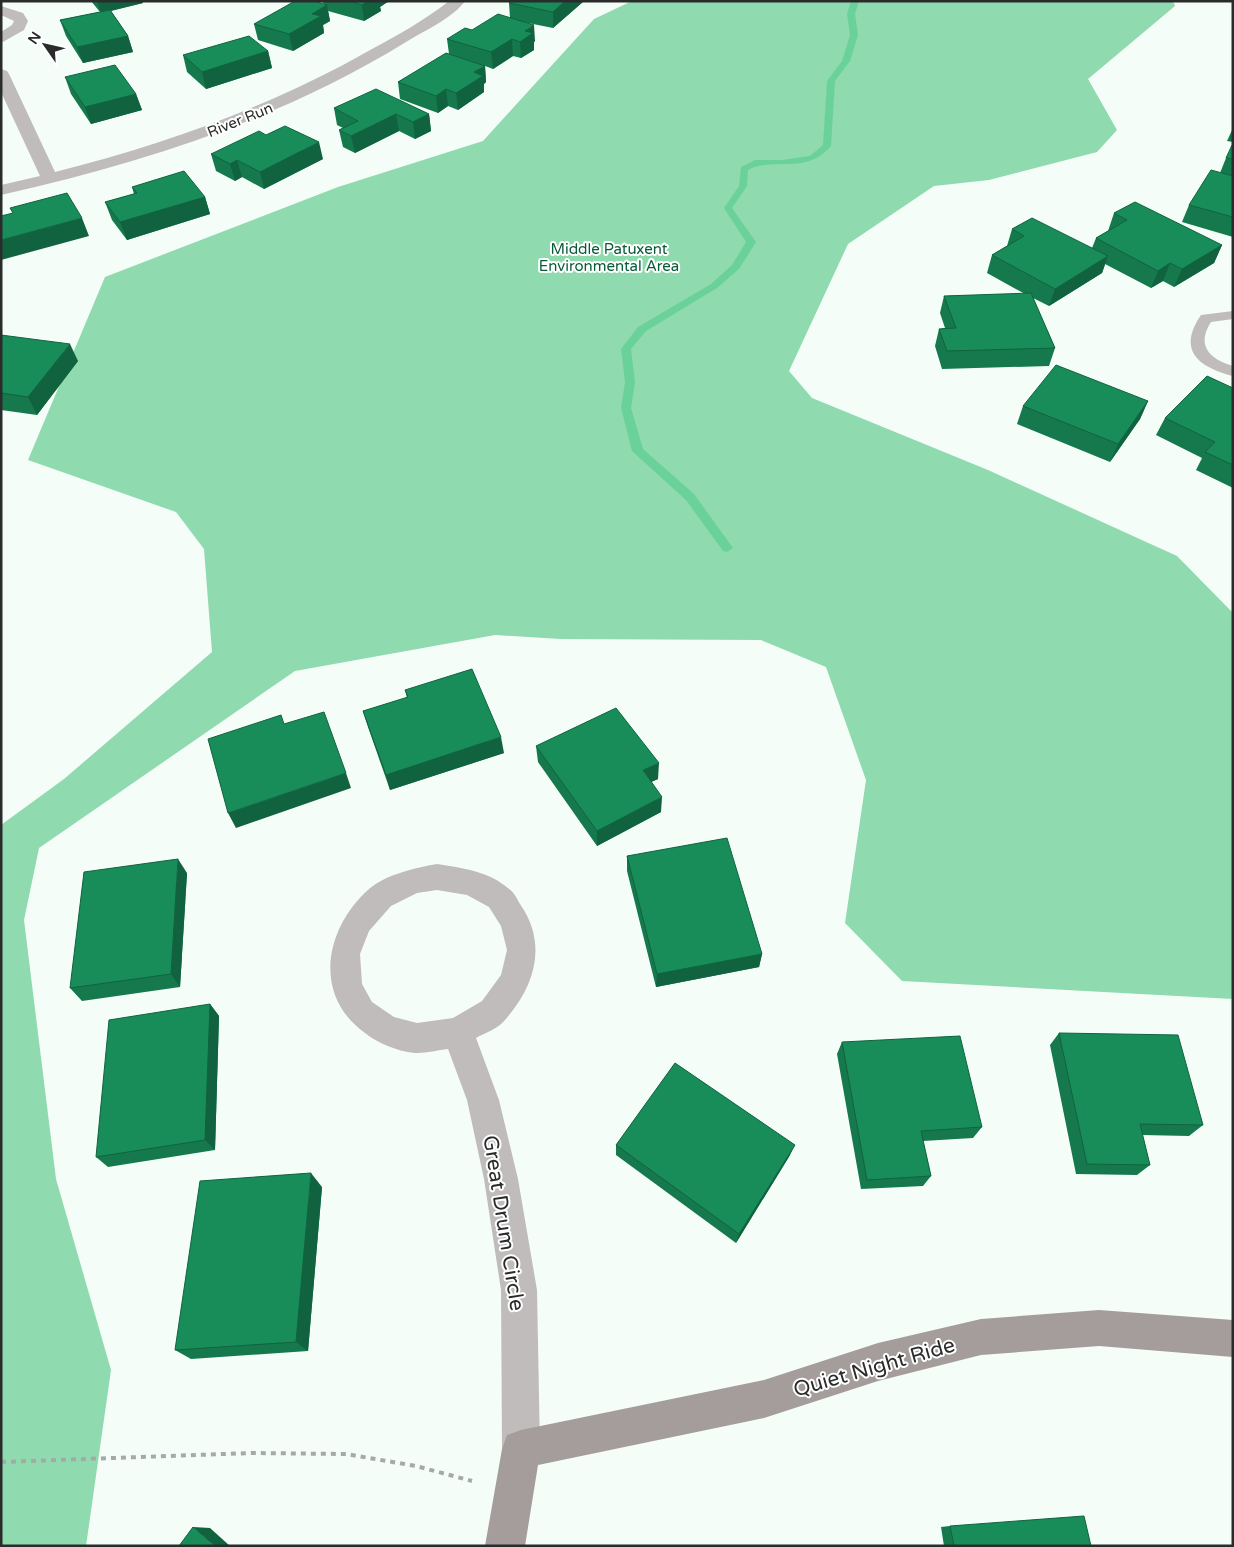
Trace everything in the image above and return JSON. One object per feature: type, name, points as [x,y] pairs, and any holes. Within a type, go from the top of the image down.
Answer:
[{"type":"street","name":"River Run","points":[[1,190],[166,148],[227,126],[334,78],[458,1]]},
{"type":"street","points":[[1,10],[18,16],[21,21],[19,27],[1,39]]},
{"type":"street","points":[[1,74],[50,179]]},
{"type":"street","points":[[437,877],[474,883],[499,898],[515,921],[522,950],[515,981],[493,1012],[458,1032],[417,1038],[386,1030],[361,1012],[346,986],[344,954],[356,923],[381,897],[412,881],[437,877]]},
{"type":"street","name":"Great Drum Circle","points":[[458,1032],[483,1100],[501,1179],[519,1290],[521,1449]]},
{"type":"street","name":"Quiet Night Ride","points":[[521,1449],[650,1424],[764,1399],[878,1362],[981,1337],[1100,1328],[1233,1339]]},
{"type":"street","points":[[505,1546],[521,1449]]},
{"type":"lane","points":[[1233,315],[1206,318],[1197,330],[1196,343],[1202,357],[1219,368],[1233,371]]},
{"type":"path","points":[[1,1462],[252,1453],[346,1454],[416,1466],[513,1492]]},
{"type":"green space","name":"Middle Patuxent Environmental Area","points":[[632,1],[1173,1],[1175,6],[1088,79],[1117,130],[1097,152],[989,180],[934,186],[848,244],[789,371],[812,398],[988,470],[1177,556],[1233,613],[1233,999],[902,981],[845,923],[866,780],[826,667],[761,640],[561,639],[495,635],[295,671],[39,848],[24,920],[56,1179],[111,1370],[86,1546],[1,1546],[1,825],[64,779],[212,652],[204,549],[176,512],[28,460],[105,277],[338,187],[483,141],[594,19]]},
{"type":"building","points":[[295,1],[315,1],[327,5],[312,14],[321,16],[289,34],[254,24]]},
{"type":"building","points":[[349,1],[368,1],[362,5]]},
{"type":"building","points":[[511,1],[565,1],[553,12],[509,3]]},
{"type":"building","points":[[110,10],[128,36],[77,47],[60,20]]},
{"type":"building","points":[[498,14],[534,25],[525,31],[533,33],[520,42],[512,39],[491,52],[447,39],[465,28],[472,30]]},
{"type":"building","points":[[249,36],[268,51],[202,72],[183,55]]},
{"type":"building","points":[[446,53],[485,66],[474,72],[483,76],[456,93],[446,89],[436,96],[398,82]]},
{"type":"building","points":[[115,65],[136,94],[85,107],[65,77]]},
{"type":"building","points":[[376,89],[429,114],[413,122],[396,114],[351,136],[339,130],[358,121],[334,108]]},
{"type":"building","points":[[285,126],[319,142],[260,172],[237,160],[230,164],[211,154],[259,131],[266,135]]},
{"type":"building","points":[[1232,145],[1233,159],[1226,158]]},
{"type":"building","points":[[1211,170],[1233,176],[1233,217],[1189,205]]},
{"type":"building","points":[[184,171],[205,197],[120,222],[105,202],[137,193],[132,187]]},
{"type":"building","points":[[67,193],[82,218],[1,240],[1,216],[13,213],[10,208]]},
{"type":"building","points":[[1135,202],[1222,245],[1182,269],[1170,263],[1158,271],[1096,238],[1127,220],[1114,213]]},
{"type":"building","points":[[1032,218],[1108,256],[1055,289],[992,255],[1024,236],[1012,229]]},
{"type":"building","points":[[1031,293],[1055,348],[947,351],[939,329],[956,328],[944,296]]},
{"type":"building","points":[[1,335],[70,344],[28,397],[1,393]]},
{"type":"building","points":[[1056,365],[1148,401],[1118,444],[1023,406]]},
{"type":"building","points":[[1207,376],[1233,388],[1233,465],[1205,452],[1215,442],[1165,418]]},
{"type":"building","points":[[472,669],[501,737],[386,775],[363,711],[408,697],[405,690]]},
{"type":"building","points":[[616,708],[659,763],[643,770],[662,797],[597,831],[536,746]]},
{"type":"building","points":[[324,712],[346,773],[228,813],[208,739],[281,715],[284,724]]},
{"type":"building","points":[[727,838],[762,954],[657,974],[627,856]]},
{"type":"building","points":[[178,859],[171,974],[70,988],[84,872]]},
{"type":"building","points":[[210,1004],[205,1140],[96,1157],[109,1020]]},
{"type":"building","points":[[1059,1033],[1178,1035],[1203,1125],[1140,1124],[1150,1165],[1087,1164]]},
{"type":"building","points":[[960,1036],[982,1127],[921,1131],[931,1176],[867,1180],[842,1042]]},
{"type":"building","points":[[675,1063],[795,1145],[739,1234],[616,1145]]},
{"type":"building","points":[[311,1173],[296,1342],[175,1350],[200,1181]]},
{"type":"building","points":[[1084,1516],[1091,1546],[954,1546],[950,1526]]},
{"type":"building","points":[[193,1527],[215,1546],[179,1546]]},
{"type":"waterway","points":[[727,548],[690,497],[638,451],[626,408],[630,382],[626,349],[642,329],[714,286],[736,267],[751,242],[728,208],[743,186],[744,169],[755,163],[782,163],[813,158],[827,146],[831,81],[846,61],[854,35],[851,14],[855,1]]}]
